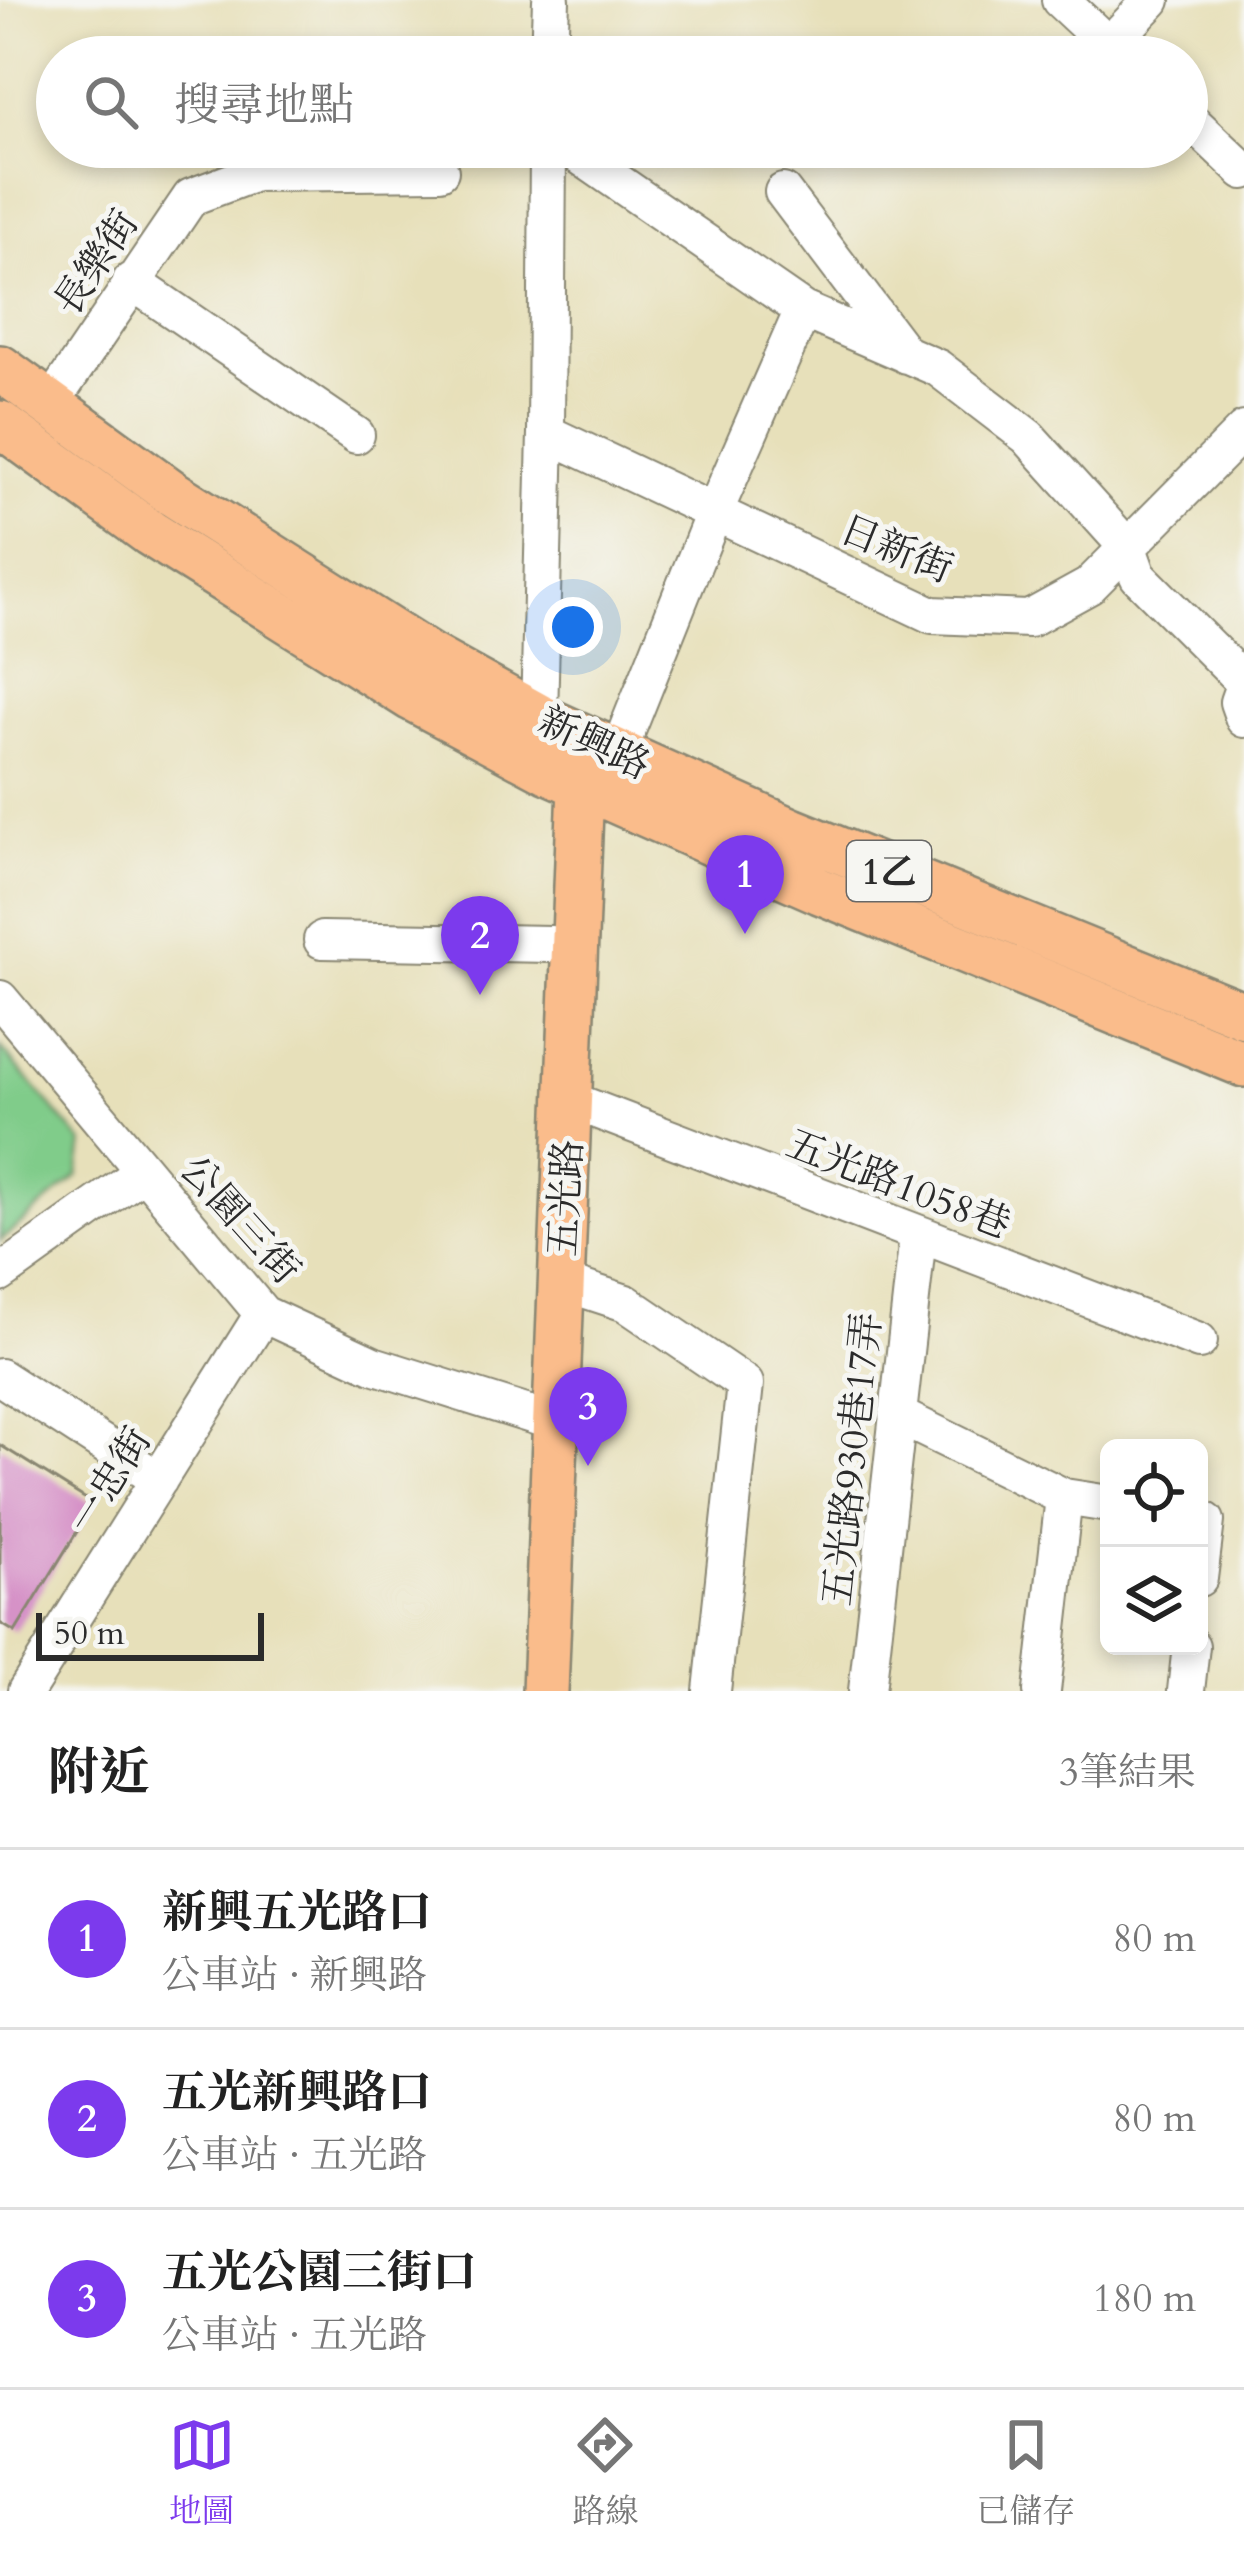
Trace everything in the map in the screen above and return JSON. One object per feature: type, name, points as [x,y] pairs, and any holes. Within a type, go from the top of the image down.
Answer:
[{"type":"main road","name":"新興路","points":[[0,368],[172,493],[429,656],[539,717],[792,831],[1244,1015]]},
{"type":"main road","name":"新興路","points":[[0,424],[149,532],[351,660],[412,698],[565,778],[820,891],[1244,1064]]},
{"type":"main road","points":[[539,717],[565,778]]},
{"type":"main road","name":"五光路","points":[[545,1691],[540,1418],[551,944],[565,778]]},
{"type":"main road","name":"五光路","points":[[517,1691],[540,1418],[560,1281],[570,1100],[565,778]]},
{"type":"street","points":[[550,0],[550,36]]},
{"type":"street","points":[[1060,0],[1097,36]]},
{"type":"street","points":[[1126,36],[1153,0]]},
{"type":"street","points":[[1208,137],[1244,171]]},
{"type":"street","points":[[539,717],[548,168]]},
{"type":"street","points":[[597,168],[803,310],[938,368],[1028,437],[1128,548],[1138,576],[1244,684],[1238,702],[1244,719]]},
{"type":"street","name":"長樂街","points":[[49,406],[191,196],[255,173],[440,171]]},
{"type":"street","points":[[783,192],[906,355]]},
{"type":"street","points":[[131,280],[356,435]]},
{"type":"street","points":[[618,753],[714,513],[803,310]]},
{"type":"street","name":"日新街","points":[[546,433],[932,615],[1028,619],[1089,586],[1244,430]]},
{"type":"street","points":[[322,940],[551,944]]},
{"type":"street","name":"公園三街","points":[[0,999],[263,1314],[373,1366],[540,1418]]},
{"type":"street","name":"五光路1058巷","points":[[570,1100],[1198,1341]]},
{"type":"street","points":[[0,1274],[142,1172]]},
{"type":"street","name":"五光路930巷17弄","points":[[867,1691],[918,1236]]},
{"type":"street","points":[[560,1281],[626,1303],[746,1384],[712,1691]]},
{"type":"street","name":"一忠街","points":[[26,1691],[263,1314]]},
{"type":"street","points":[[0,1377],[159,1480]]},
{"type":"street","points":[[897,1415],[1064,1497],[1100,1503]]},
{"type":"street","points":[[1042,1691],[1064,1497]]},
{"type":"street","points":[[1186,1691],[1190,1655]]},
{"type":"green space","points":[[0,1047],[83,1143],[78,1176],[0,1241]]},
{"type":"building","points":[[0,1445],[94,1504],[15,1632],[0,1623]]},
{"type":"place","name":"新興五光路口","points":[[745,934]]},
{"type":"place","name":"五光新興路口","points":[[480,995]]},
{"type":"place","name":"五光公園三街口","points":[[588,1466]]}]
